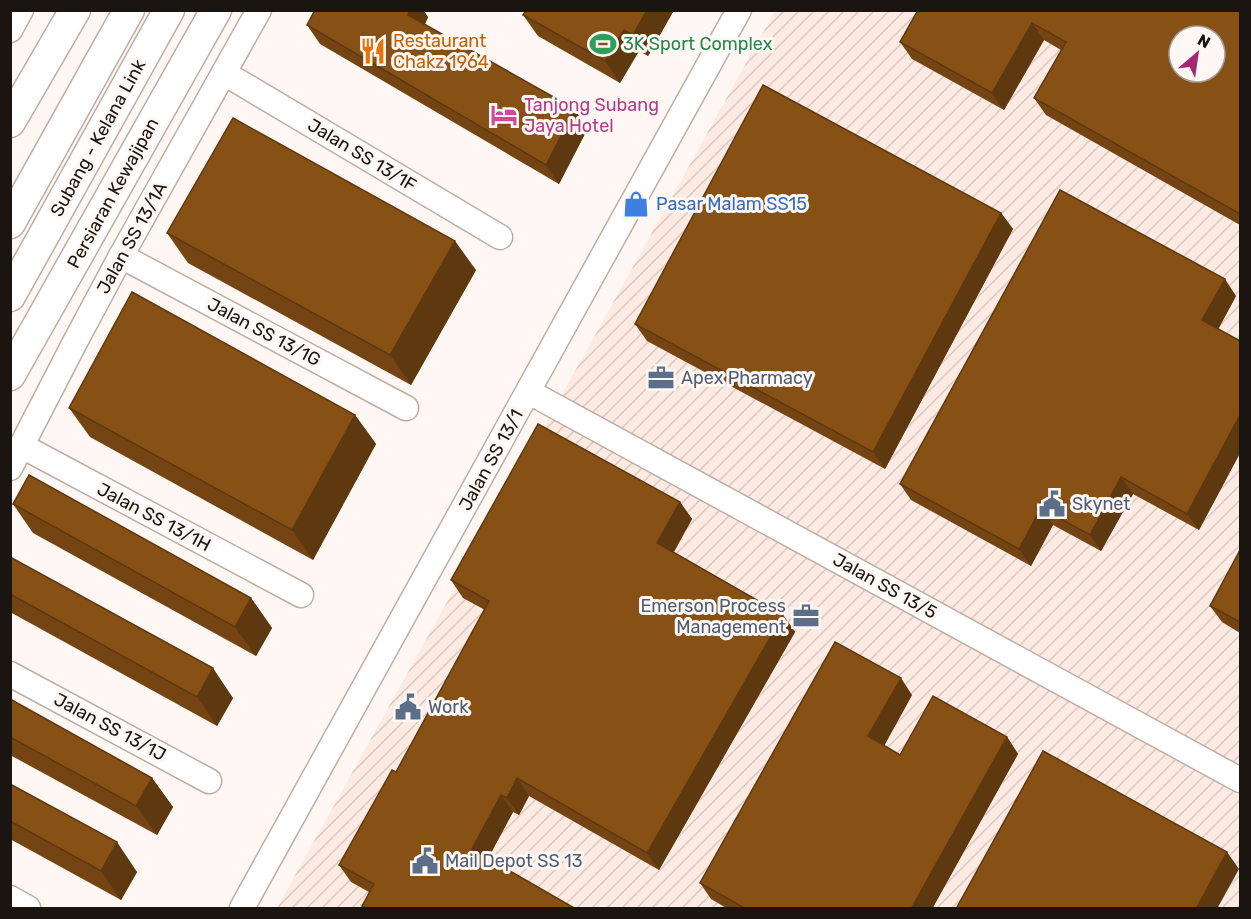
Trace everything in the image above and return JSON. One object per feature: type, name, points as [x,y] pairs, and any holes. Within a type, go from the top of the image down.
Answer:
[{"type":"main road","points":[[10,122],[75,10]]},
{"type":"main road","name":"Subang - Kelana Link","points":[[10,223],[129,10]]},
{"type":"main road","name":"Subang - Kelana Link","points":[[10,296],[169,10]]},
{"type":"main road","name":"Persiaran Kewajipan","points":[[10,375],[216,10]]},
{"type":"street","points":[[10,30],[21,10]]},
{"type":"street","name":"Jalan SS 13/1A","points":[[10,468],[16,452],[121,256],[259,10]]},
{"type":"street","name":"Jalan SS 13/1","points":[[242,909],[739,10]]},
{"type":"street","name":"Jalan SS 13/1F","points":[[224,73],[500,237]]},
{"type":"street","name":"Jalan SS 13/1G","points":[[121,256],[406,408]]},
{"type":"street","name":"Jalan SS 13/5","points":[[529,392],[1240,780]]},
{"type":"street","name":"Jalan SS 13/1H","points":[[16,452],[300,595]]},
{"type":"street","name":"Jalan SS 13/1J","points":[[10,674],[209,781]]},
{"type":"street","points":[[10,898],[28,909]]},
{"type":"shaded area","points":[[775,11],[1240,11],[1240,908],[277,908]]},
{"type":"building","points":[[315,10],[410,10],[408,15],[575,109],[546,165],[307,25]]},
{"type":"building","points":[[526,10],[647,10],[633,35],[624,30],[605,61],[523,15]]},
{"type":"building","points":[[918,10],[1240,10],[1240,214],[1034,98],[1066,42],[1032,23],[992,93],[900,42]]},
{"type":"building","points":[[763,85],[1001,213],[873,452],[635,324]]},
{"type":"building","points":[[233,118],[455,241],[390,355],[167,233]]},
{"type":"building","points":[[1060,190],[1225,279],[1202,320],[1240,341],[1240,415],[1187,514],[1121,477],[1090,535],[1041,508],[1019,549],[900,484]]},
{"type":"building","points":[[132,292],[355,415],[292,530],[69,408]]},
{"type":"building","points":[[538,424],[680,502],[657,543],[783,615],[647,853],[517,778],[507,798],[501,795],[472,849],[576,909],[366,909],[362,906],[374,884],[339,865],[392,770],[396,772],[489,601],[451,580]]},
{"type":"building","points":[[29,475],[251,598],[235,627],[13,504]]},
{"type":"building","points":[[1240,550],[1240,622],[1210,606]]},
{"type":"building","points":[[10,557],[213,668],[197,697],[10,594]]},
{"type":"building","points":[[835,642],[901,678],[868,736],[900,755],[933,696],[1007,737],[911,909],[746,909],[700,883]]},
{"type":"building","points":[[10,699],[152,778],[136,806],[10,737]]},
{"type":"building","points":[[1043,751],[1227,852],[1196,909],[956,909]]},
{"type":"building","points":[[10,784],[117,842],[101,871],[10,821]]},
{"type":"place","name":"3K Sport Complex","points":[[603,44]]},
{"type":"place","name":"Restaurant Chakz 1964","points":[[373,51]]},
{"type":"place","name":"Tanjong Subang Jaya Hotel","points":[[504,115]]},
{"type":"place","name":"Pasar Malam SS15","points":[[636,204]]},
{"type":"place","name":"Apex Pharmacy","points":[[661,378]]},
{"type":"place","name":"Skynet","points":[[1052,504]]},
{"type":"place","name":"Emerson Process Management","points":[[806,616]]},
{"type":"place","name":"Work","points":[[408,707]]},
{"type":"place","name":"Mail Depot SS 13","points":[[425,861]]}]
